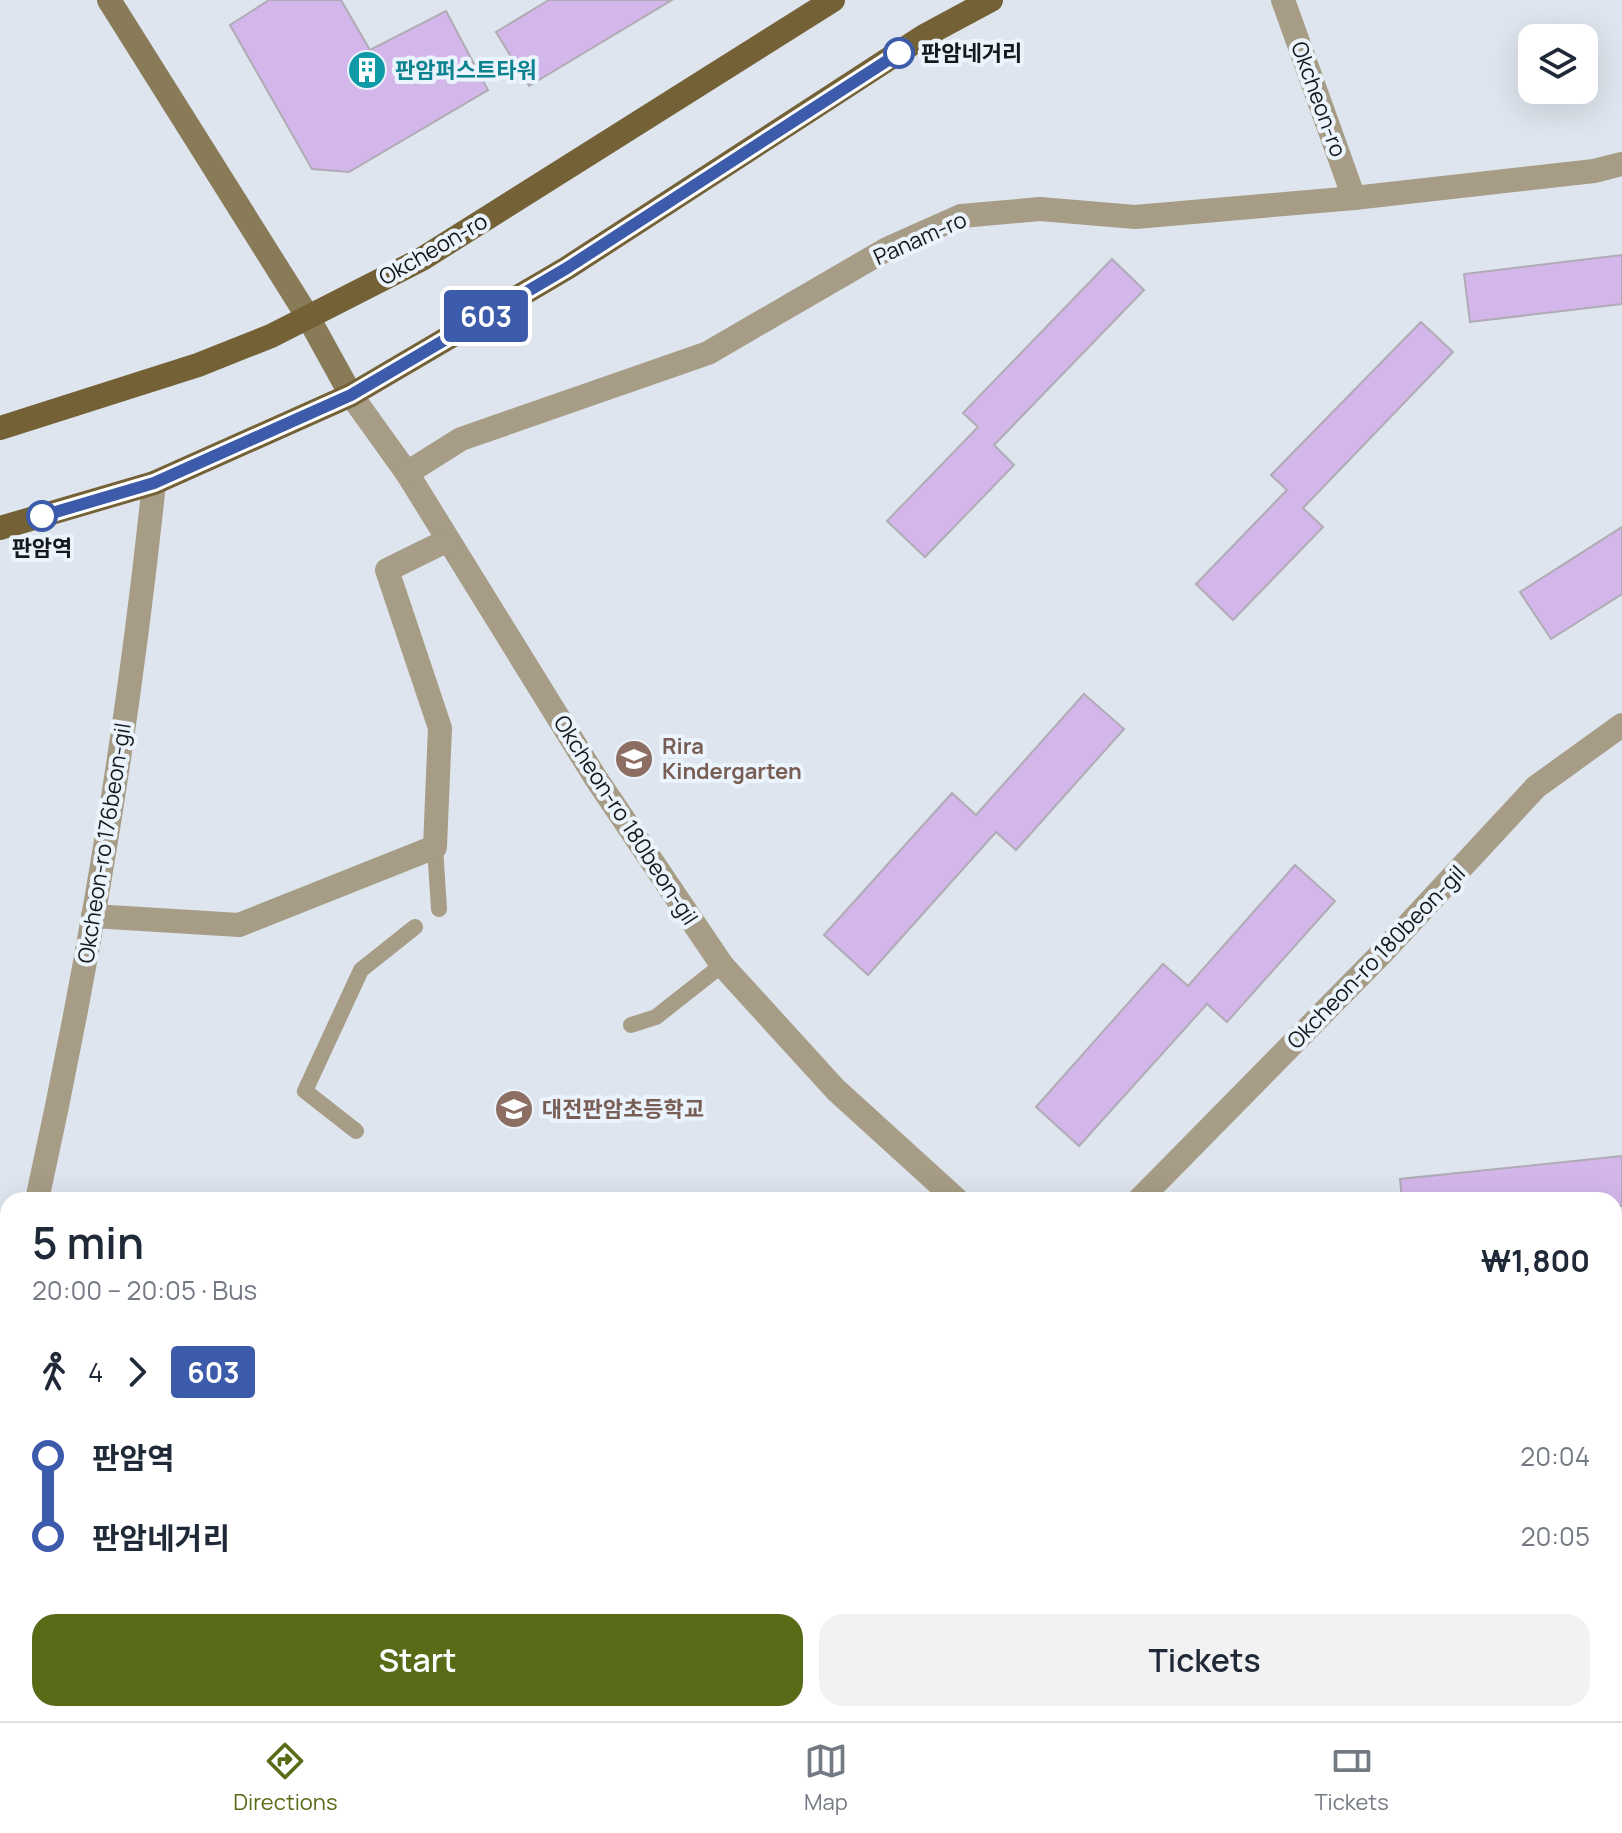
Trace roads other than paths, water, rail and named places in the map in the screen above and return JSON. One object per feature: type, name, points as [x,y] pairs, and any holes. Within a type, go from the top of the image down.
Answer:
[{"type":"main road","name":"Okcheon-ro","points":[[0,428],[198,365],[308,317],[422,259],[833,0]]},
{"type":"main road","points":[[0,528],[154,483],[351,395],[567,268],[911,45],[991,0]]},
{"type":"street","points":[[109,0],[308,317],[351,395]]},
{"type":"street","name":"Okcheon-ro","points":[[1283,0],[1354,198]]},
{"type":"street","name":"Panam-ro","points":[[407,473],[461,439],[708,353],[887,249],[961,216],[1040,209],[1135,217],[1354,198],[1594,171],[1622,164]]},
{"type":"street","name":"Okcheon-ro 180beon-gil","points":[[351,395],[407,473],[595,777],[722,965],[836,1090],[948,1192]]},
{"type":"street","name":"Okcheon-ro 176beon-gil","points":[[39,1192],[76,1024],[143,587],[154,483]]},
{"type":"street","points":[[93,916],[239,925],[435,847],[440,728],[387,570],[448,540]]},
{"type":"street","name":"Okcheon-ro 180beon-gil","points":[[1147,1192],[1382,953],[1536,787],[1622,725]]},
{"type":"lane","points":[[435,847],[439,909]]},
{"type":"lane","points":[[356,1131],[305,1091],[361,970],[415,927]]},
{"type":"lane","points":[[631,1025],[656,1017],[722,965]]},
{"type":"place","name":"판암네거리","points":[[899,53]]},
{"type":"place","name":"판암퍼스트타워","points":[[367,70]]},
{"type":"place","name":"판암역","points":[[42,516]]},
{"type":"place","name":"Rira Kindergarten","points":[[634,759]]},
{"type":"place","name":"대전판암초등학교","points":[[514,1109]]}]
